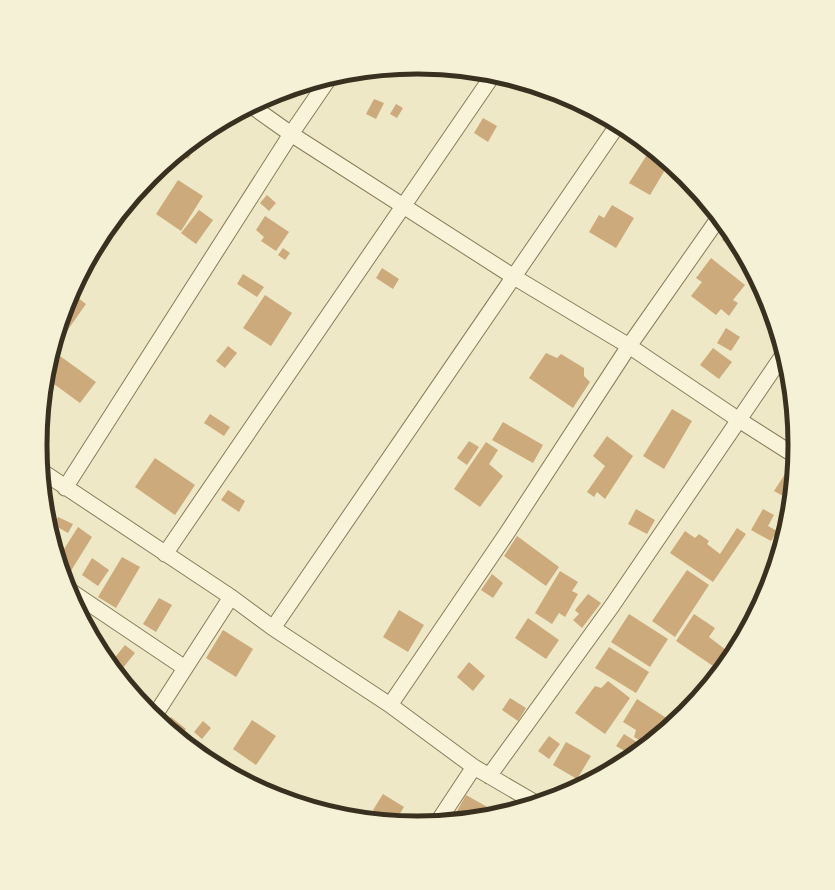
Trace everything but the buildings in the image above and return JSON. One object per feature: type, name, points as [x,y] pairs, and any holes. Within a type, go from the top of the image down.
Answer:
[{"type":"street","points":[[165,554],[488,82]]},
{"type":"street","points":[[64,488],[291,134],[323,87]]},
{"type":"street","points":[[259,111],[291,134],[514,277],[629,346],[788,451]]},
{"type":"street","points":[[273,628],[614,131]]},
{"type":"street","points":[[390,705],[507,533],[629,346],[715,224]]},
{"type":"street","points":[[489,776],[612,606],[778,363]]},
{"type":"street","points":[[49,476],[390,705],[474,767],[528,799]]},
{"type":"street","points":[[80,597],[185,668]]},
{"type":"street","points":[[159,710],[231,598]]},
{"type":"street","points":[[442,815],[474,767]]}]
